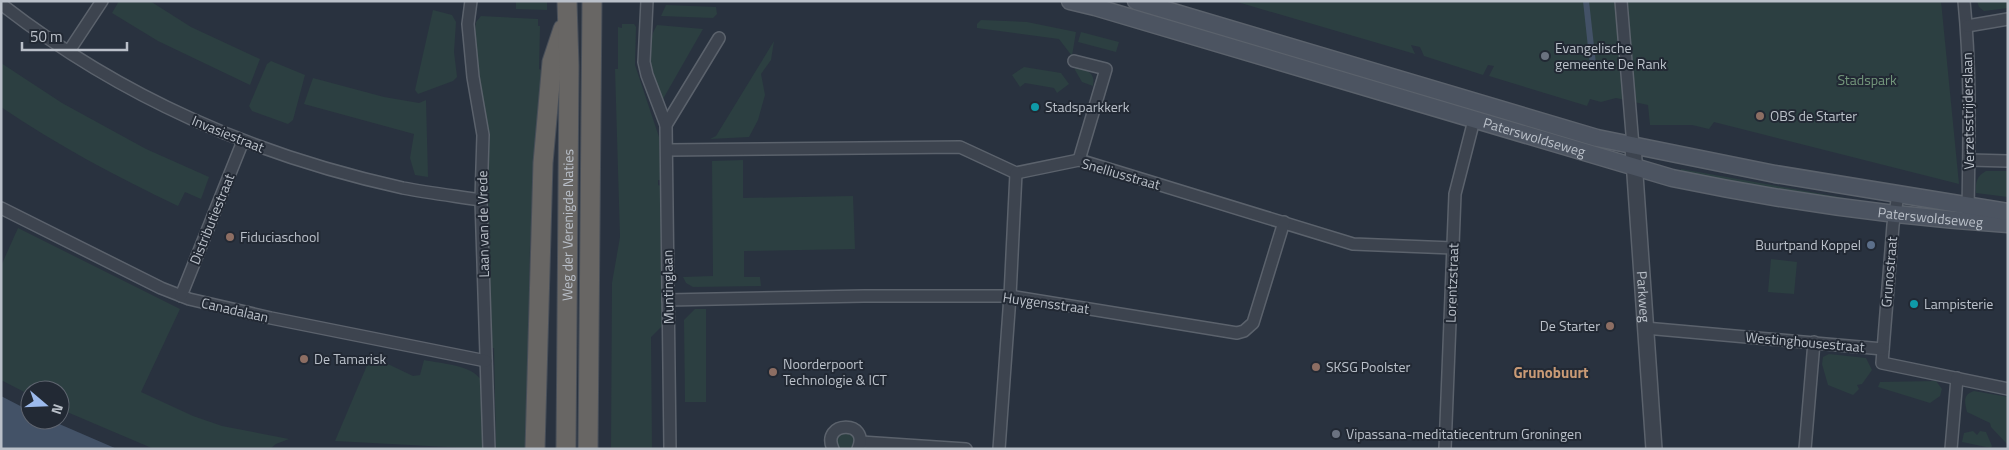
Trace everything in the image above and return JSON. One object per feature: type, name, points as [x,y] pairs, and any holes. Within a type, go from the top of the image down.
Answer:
[{"type":"highway","name":"Weg der Verenigde Naties","points":[[588,449],[592,1]]},
{"type":"highway","points":[[535,449],[544,163],[567,9]]},
{"type":"highway","name":"Weg der Verenigde Naties","points":[[560,64],[566,449]]},
{"type":"main road","name":"Paterswoldseweg","points":[[1070,1],[1672,178],[1757,195],[1894,214],[2008,212]]},
{"type":"main road","name":"Paterswoldseweg","points":[[1136,1],[1597,138],[1898,195],[2008,224]]},
{"type":"street","points":[[69,51],[102,1]]},
{"type":"street","name":"Laan van de Vrede","points":[[471,1],[468,24],[472,77],[483,135],[481,200],[489,449]]},
{"type":"street","name":"Muntinglaan","points":[[647,1],[644,62],[666,125],[670,449]]},
{"type":"street","points":[[1621,1],[1632,146]]},
{"type":"street","name":"Verzetsstrijderslaan","points":[[1964,1],[1967,26],[1969,160],[1967,214]]},
{"type":"street","name":"Invasiestraat","points":[[1,4],[28,25],[116,81],[164,108],[243,141],[284,157],[329,170],[405,188],[481,200]]},
{"type":"street","points":[[1967,26],[2008,19]]},
{"type":"street","points":[[666,125],[719,38]]},
{"type":"street","points":[[1074,61],[1106,70],[1079,160]]},
{"type":"street","name":"Lorentzstraat","points":[[1445,449],[1455,194],[1474,120]]},
{"type":"street","name":"Distributiestraat","points":[[181,296],[243,141]]},
{"type":"street","name":"Parkweg","points":[[1632,146],[1654,449]]},
{"type":"street","points":[[666,150],[960,147],[1016,173],[1010,296],[999,449]]},
{"type":"street","name":"Snelliusstraat","points":[[1016,173],[1079,160],[1353,244],[1453,248]]},
{"type":"street","points":[[1969,160],[2008,162]]},
{"type":"street","name":"Grunostraat","points":[[1883,349],[1894,214],[1898,195]]},
{"type":"street","name":"Canadalaan","points":[[1,208],[161,288],[181,296],[271,318],[486,361]]},
{"type":"street","name":"Huygensstraat","points":[[668,300],[864,296],[1010,296],[1240,332],[1249,328],[1256,317],[1284,222]]},
{"type":"street","name":"Westinghousestraat","points":[[1645,328],[1883,349],[1882,363],[2008,388]]},
{"type":"street","points":[[1806,449],[1814,342]]},
{"type":"street","points":[[1951,449],[1957,378]]},
{"type":"street","points":[[833,449],[831,440],[834,431],[843,426],[853,428],[858,432],[860,445],[966,449]]},
{"type":"green space","points":[[119,1],[150,1],[191,27],[260,59],[250,85],[158,41],[112,13]]},
{"type":"green space","points":[[516,1],[547,1],[547,10],[516,9]]},
{"type":"green space","name":"Stadspark","points":[[1234,1],[1941,1],[1959,184],[1714,122],[1709,129],[1692,125],[1650,125],[1648,105],[1616,98],[1601,102],[1590,99],[1587,106],[1489,76],[1494,66],[1488,65],[1483,75],[1424,56],[1420,47],[1411,45],[1415,54]]},
{"type":"green space","points":[[1977,1],[2008,1],[2008,8],[1984,11],[1979,7]]},
{"type":"green space","points":[[666,5],[716,7],[717,14],[713,18],[661,16]]},
{"type":"green space","points":[[433,10],[452,15],[456,22],[454,52],[457,77],[453,81],[418,94],[415,90]]},
{"type":"green space","points":[[481,16],[538,19],[538,26],[540,26],[539,69],[541,70],[530,246],[526,449],[496,449],[494,348],[491,348],[487,137],[474,36],[476,22]]},
{"type":"green space","points":[[981,20],[1027,22],[1076,32],[1072,56],[1059,39],[977,28],[977,24]]},
{"type":"green space","points":[[622,24],[634,24],[636,27],[635,65],[659,137],[661,180],[658,180],[658,185],[661,186],[662,326],[651,337],[652,449],[611,449],[612,283],[620,237],[615,69],[618,69],[618,27],[622,28]]},
{"type":"green space","points":[[657,25],[703,29],[663,99],[650,59],[651,39]]},
{"type":"green space","points":[[1081,32],[1119,42],[1116,52],[1078,42]]},
{"type":"green space","points":[[774,41],[771,60],[761,74],[765,95],[758,120],[749,137],[710,139],[716,136]]},
{"type":"green space","points":[[271,61],[305,75],[293,120],[288,124],[252,111],[249,106],[267,64]]},
{"type":"green space","points":[[1,63],[62,103],[146,149],[209,177],[201,199],[185,192],[178,206],[88,160],[44,135],[1,107]]},
{"type":"green space","points":[[1076,66],[1092,75],[1093,86],[1082,82],[1075,70]]},
{"type":"green space","points":[[1024,67],[1061,73],[1069,84],[1057,93],[1054,88],[1025,83],[1020,87],[1012,75]]},
{"type":"green space","points":[[313,78],[384,97],[419,103],[426,100],[428,177],[415,175],[410,158],[414,134],[304,104]]},
{"type":"green space","points":[[743,160],[743,198],[853,196],[855,249],[744,251],[744,277],[760,277],[761,286],[693,287],[686,283],[683,277],[713,276],[712,161]]},
{"type":"green space","points":[[1681,169],[1845,198],[1844,203],[1680,175]]},
{"type":"green space","points":[[1986,171],[2008,171],[2008,197],[1976,193],[1977,180]]},
{"type":"green space","points":[[18,228],[180,309],[141,392],[193,416],[222,426],[289,439],[276,444],[270,449],[154,449],[70,413],[70,380],[20,380],[20,390],[1,380],[1,266]]},
{"type":"green space","points":[[1771,259],[1797,262],[1794,294],[1768,292]]},
{"type":"green space","points":[[695,309],[706,309],[706,402],[685,402],[684,320]]},
{"type":"green space","points":[[1829,354],[1866,358],[1872,370],[1862,384],[1857,385],[1859,389],[1853,395],[1828,385],[1822,364],[1823,357]]},
{"type":"green space","points":[[371,356],[413,376],[420,375],[424,360],[464,368],[477,375],[482,381],[484,449],[335,441]]},
{"type":"green space","points":[[1936,381],[1942,389],[1940,396],[1930,403],[1878,387],[1880,382]]},
{"type":"green space","points":[[1974,391],[2008,397],[2008,445],[1991,427],[1990,423],[1967,412],[1966,397]]},
{"type":"green space","points":[[848,431],[855,438],[853,448],[838,449],[836,446],[836,436]]},
{"type":"green space","points":[[1973,431],[1977,435],[1980,431],[1986,432],[1992,446],[1991,448],[1962,442],[1964,433]]},
{"type":"water","points":[[1583,1],[1589,1],[1596,64],[1593,67],[1590,66]]},
{"type":"water","points":[[1,396],[20,406],[20,430],[70,429],[117,449],[1,449]]},
{"type":"place","name":"Evangelische gemeente De Rank","points":[[1545,56]]},
{"type":"place","name":"Stadsparkkerk","points":[[1035,107]]},
{"type":"place","name":"OBS de Starter","points":[[1760,116]]},
{"type":"place","name":"Fiduciaschool","points":[[230,237]]},
{"type":"place","name":"Buurtpand Koppel","points":[[1871,245]]},
{"type":"place","name":"Lampisterie","points":[[1914,304]]},
{"type":"place","name":"De Starter","points":[[1610,326]]},
{"type":"place","name":"De Tamarisk","points":[[304,359]]},
{"type":"place","name":"SKSG Poolster","points":[[1316,367]]},
{"type":"place","name":"Noorderpoort Technologie & ICT","points":[[773,372]]},
{"type":"place","name":"Vipassana-meditatiecentrum Groningen","points":[[1336,434]]},
{"type":"district","name":"Grunobuurt","points":[[1551,373]]}]
